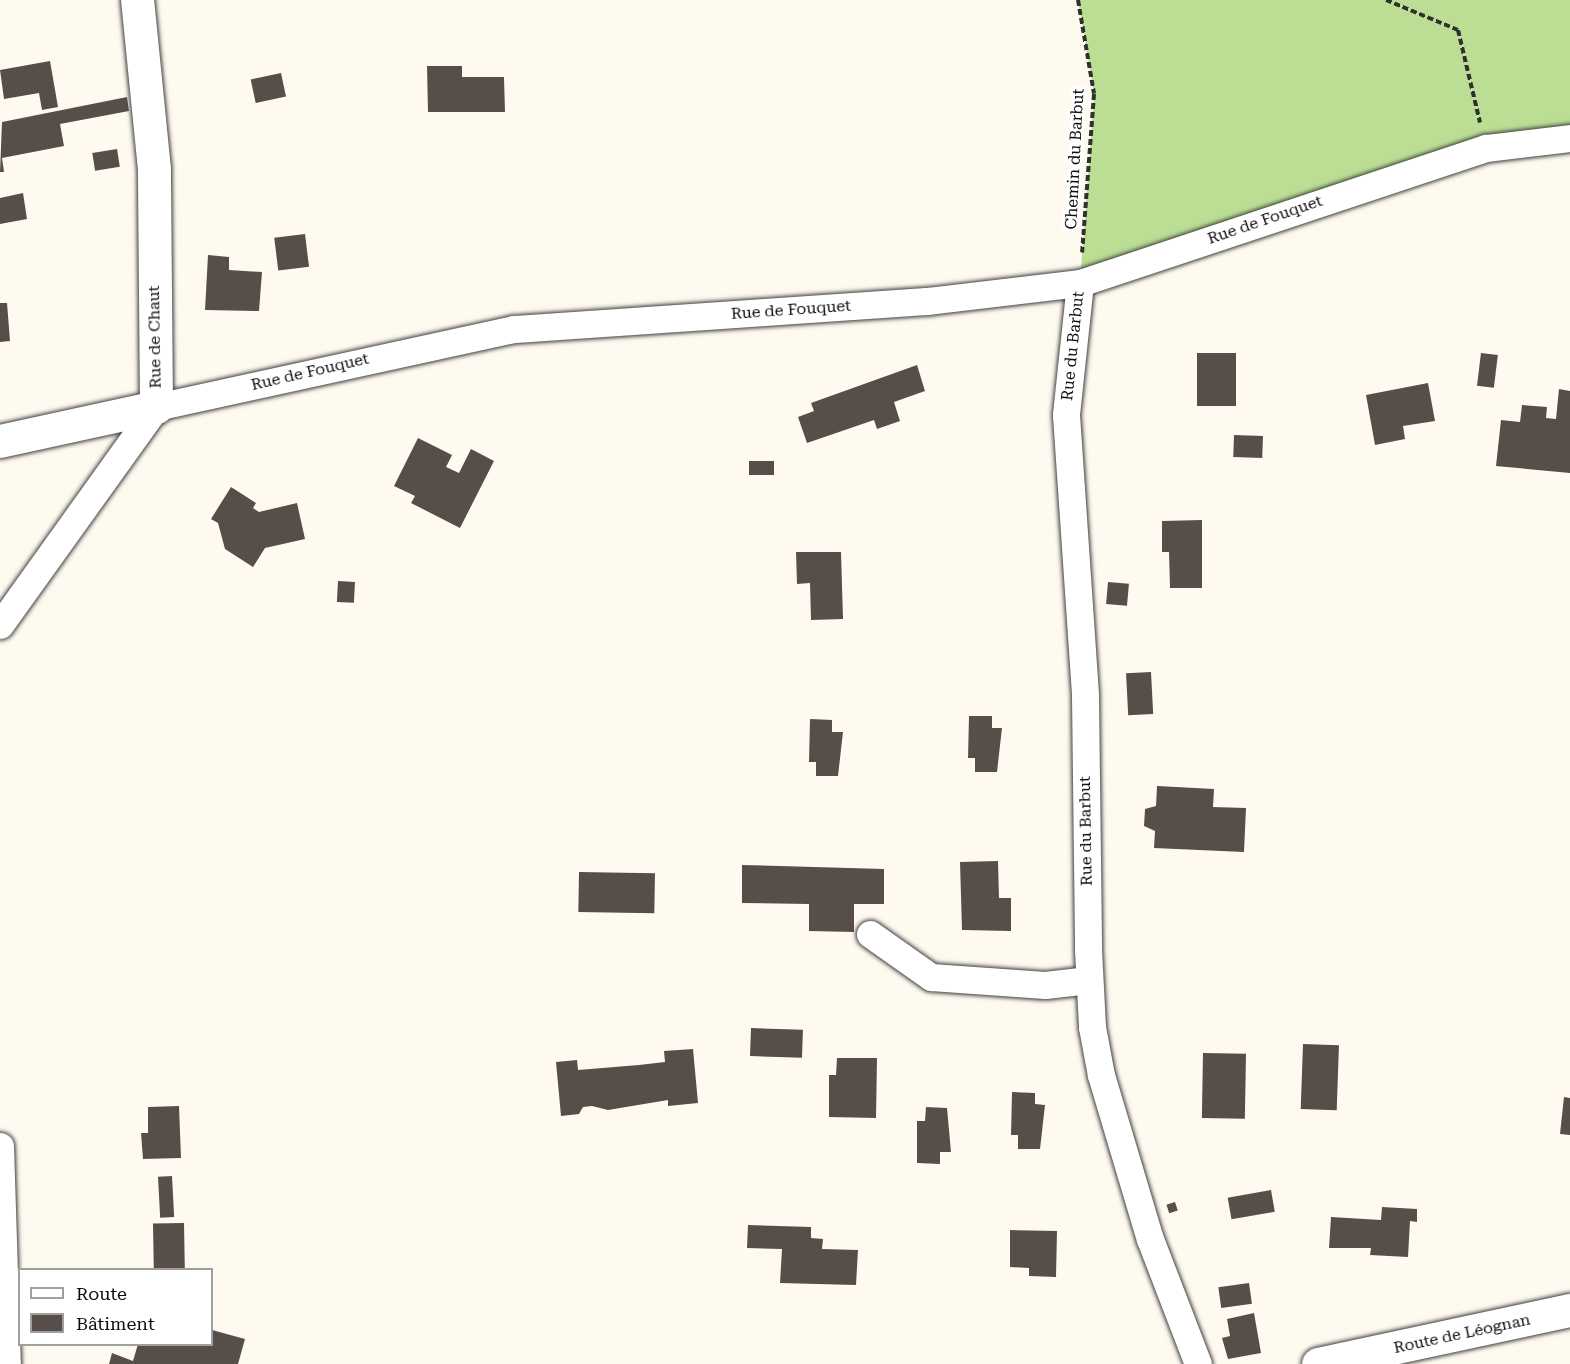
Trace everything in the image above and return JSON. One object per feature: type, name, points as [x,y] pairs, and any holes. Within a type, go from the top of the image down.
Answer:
[{"type":"street","name":"Rue de Chaut","points":[[0,625],[156,407],[154,169],[137,0]]},
{"type":"street","name":"Rue de Fouquet","points":[[0,441],[514,329],[927,301],[1080,283],[1486,148],[1570,138]]},
{"type":"street","name":"Rue du Barbut","points":[[1080,283],[1066,415],[1085,696],[1089,980],[1101,1075],[1150,1239],[1198,1364]]},
{"type":"street","points":[[870,934],[931,977],[1045,985],[1089,980]]},
{"type":"street","points":[[0,1146],[5,1360]]},
{"type":"street","name":"Route de Léognan","points":[[1318,1364],[1570,1310]]},
{"type":"path","name":"Chemin du Barbut","points":[[1078,0],[1094,94],[1080,283]]},
{"type":"path","points":[[1386,0],[1458,30],[1486,148]]},
{"type":"green space","points":[[1078,0],[1570,0],[1570,138],[1486,148],[1080,283],[1094,94]]},
{"type":"building","points":[[50,61],[58,107],[42,110],[39,93],[4,99],[0,70]]},
{"type":"building","points":[[427,66],[462,66],[462,77],[504,77],[505,112],[428,112]]},
{"type":"building","points":[[281,73],[286,96],[256,103],[251,79]]},
{"type":"building","points":[[127,97],[129,111],[60,124],[64,146],[2,158],[4,172],[0,172],[2,122]]},
{"type":"building","points":[[117,149],[120,167],[95,171],[92,153]]},
{"type":"building","points":[[23,193],[27,219],[0,224],[0,198]]},
{"type":"building","points":[[305,234],[309,267],[278,271],[274,238]]},
{"type":"building","points":[[208,255],[229,257],[229,270],[262,272],[259,311],[205,310]]},
{"type":"building","points":[[0,303],[7,303],[10,341],[0,342]]},
{"type":"building","points":[[1197,353],[1236,353],[1236,406],[1197,406]]},
{"type":"building","points":[[1481,353],[1498,355],[1494,388],[1477,386]]},
{"type":"building","points":[[917,365],[925,391],[894,402],[900,421],[877,429],[874,420],[807,443],[798,417],[814,411],[811,403]]},
{"type":"building","points":[[1428,383],[1435,421],[1403,426],[1405,439],[1375,445],[1366,395]]},
{"type":"building","points":[[1559,389],[1570,391],[1570,473],[1496,466],[1501,420],[1520,422],[1522,405],[1547,407],[1546,418],[1556,419]]},
{"type":"building","points":[[1234,435],[1263,436],[1262,458],[1233,457]]},
{"type":"building","points":[[418,438],[452,455],[446,467],[459,473],[471,449],[494,461],[460,528],[411,503],[415,496],[394,486]]},
{"type":"building","points":[[749,461],[774,461],[774,475],[749,475]]},
{"type":"building","points":[[231,487],[256,503],[253,508],[259,512],[297,503],[305,539],[265,548],[253,567],[225,549],[218,523],[211,519]]},
{"type":"building","points":[[1202,520],[1202,588],[1170,588],[1169,552],[1162,552],[1162,521]]},
{"type":"building","points":[[796,552],[841,552],[843,619],[811,620],[810,583],[797,584]]},
{"type":"building","points":[[338,581],[355,582],[354,603],[337,602]]},
{"type":"building","points":[[1108,582],[1129,584],[1127,606],[1106,604]]},
{"type":"building","points":[[1151,672],[1153,714],[1128,715],[1126,673]]},
{"type":"building","points":[[969,716],[992,716],[992,728],[1002,728],[997,772],[975,772],[975,758],[968,758]]},
{"type":"building","points":[[810,719],[832,720],[832,732],[843,732],[838,776],[816,776],[816,762],[809,762]]},
{"type":"building","points":[[1157,786],[1214,789],[1213,807],[1246,808],[1244,852],[1154,848],[1155,831],[1144,826],[1145,809],[1156,806]]},
{"type":"building","points":[[998,861],[999,898],[1011,898],[1011,931],[962,930],[960,862]]},
{"type":"building","points":[[742,865],[884,869],[884,904],[854,904],[854,932],[809,931],[809,904],[742,903]]},
{"type":"building","points":[[579,872],[655,873],[654,913],[578,912]]},
{"type":"building","points":[[751,1028],[803,1030],[802,1058],[750,1056]]},
{"type":"building","points":[[1303,1044],[1339,1045],[1337,1110],[1301,1109]]},
{"type":"building","points":[[693,1049],[698,1103],[668,1106],[668,1100],[608,1110],[592,1106],[583,1107],[579,1114],[561,1116],[556,1062],[577,1060],[578,1070],[639,1065],[665,1062],[664,1051]]},
{"type":"building","points":[[1203,1053],[1246,1054],[1245,1119],[1202,1118]]},
{"type":"building","points":[[837,1058],[877,1058],[876,1118],[829,1117],[829,1075],[836,1075]]},
{"type":"building","points":[[1012,1092],[1035,1093],[1035,1104],[1045,1105],[1040,1149],[1018,1149],[1018,1135],[1011,1135]]},
{"type":"building","points":[[1564,1097],[1570,1098],[1570,1135],[1560,1134]]},
{"type":"building","points":[[179,1106],[181,1158],[143,1159],[141,1133],[148,1133],[148,1107]]},
{"type":"building","points":[[926,1107],[947,1108],[951,1152],[940,1152],[940,1164],[917,1163],[917,1121],[925,1121]]},
{"type":"building","points":[[172,1176],[174,1217],[160,1218],[158,1177]]},
{"type":"building","points":[[1271,1190],[1275,1212],[1231,1219],[1228,1198]]},
{"type":"building","points":[[1175,1202],[1178,1211],[1169,1213],[1166,1205]]},
{"type":"building","points":[[1382,1207],[1417,1209],[1417,1222],[1410,1221],[1408,1257],[1370,1255],[1371,1248],[1329,1248],[1331,1217],[1381,1220]]},
{"type":"building","points":[[184,1223],[185,1268],[154,1268],[153,1224]]},
{"type":"building","points":[[748,1225],[811,1227],[811,1238],[823,1239],[822,1249],[858,1250],[856,1285],[780,1283],[782,1249],[747,1248]]},
{"type":"building","points":[[1010,1230],[1057,1231],[1056,1277],[1029,1276],[1029,1268],[1010,1267]]},
{"type":"building","points":[[1249,1283],[1252,1304],[1221,1308],[1218,1287]]},
{"type":"building","points":[[1254,1313],[1261,1353],[1228,1359],[1222,1338],[1230,1336],[1227,1319]]},
{"type":"building","points":[[213,1330],[245,1339],[238,1364],[109,1364],[112,1353],[133,1361],[137,1346],[213,1346]]}]
